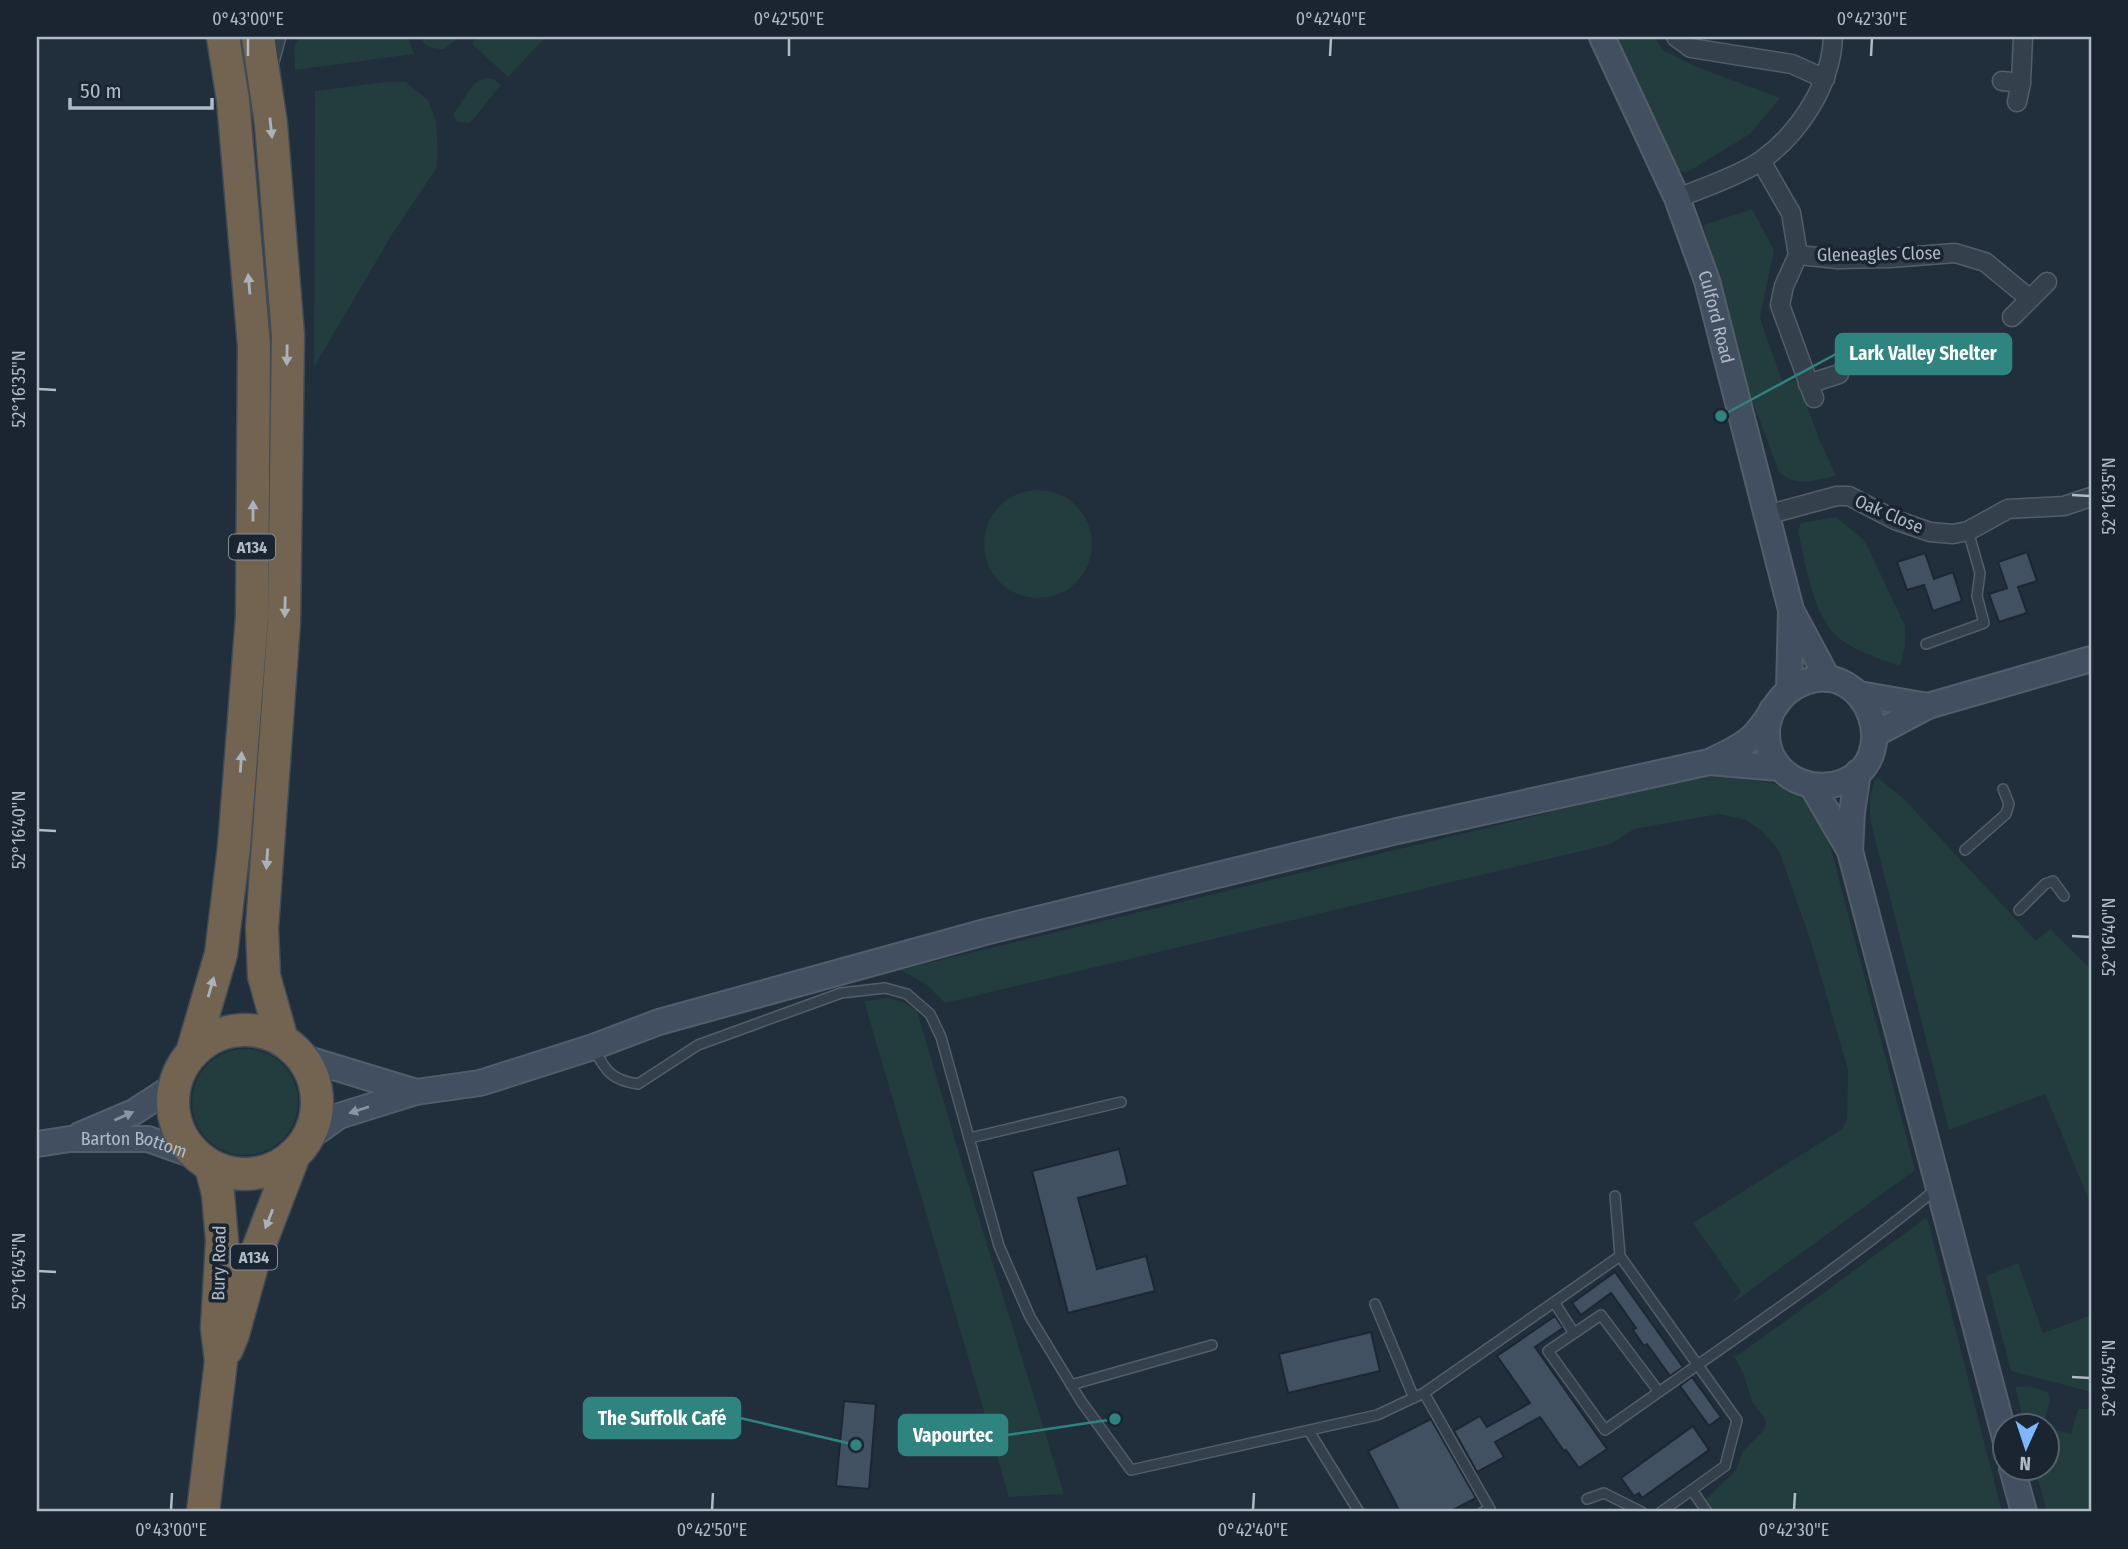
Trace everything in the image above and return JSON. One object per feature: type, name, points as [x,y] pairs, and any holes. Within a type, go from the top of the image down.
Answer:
[{"type":"highway","name":"A134","points":[[191,1053],[221,954],[234,847],[252,617],[254,346],[233,100],[223,37]]},
{"type":"highway","name":"A134","points":[[258,37],[271,124],[288,335],[284,622],[262,928],[264,976],[292,1048]]},
{"type":"highway","points":[[234,1030],[259,1031],[292,1048],[315,1082],[317,1111],[301,1147],[275,1168],[254,1174],[232,1173],[204,1161],[181,1136],[173,1112],[174,1086],[191,1053],[211,1038],[234,1030]]},
{"type":"highway","name":"Bury Road","points":[[221,1361],[233,1334],[253,1262],[301,1147]]},
{"type":"highway","name":"Bury Road","points":[[203,1512],[221,1361],[217,1328],[222,1241],[218,1194],[204,1161]]},
{"type":"main road","name":"Culford Road","points":[[1602,37],[1677,198],[1707,281],[1791,610],[1828,679]]},
{"type":"main road","name":"Culford Road","points":[[1789,689],[1791,610]]},
{"type":"main road","points":[[1875,734],[1928,706],[2091,659]]},
{"type":"main road","points":[[301,1147],[339,1116],[416,1092],[480,1083],[593,1048],[659,1022],[985,932],[1397,831],[1709,762],[1751,738],[1772,710],[1789,689],[1808,680],[1828,679],[1845,684],[1859,694],[1873,719],[1875,734],[1868,759],[1858,772],[1844,782],[1829,786],[1800,783],[1779,768],[1769,750],[1767,730],[1772,710]]},
{"type":"main road","points":[[1859,694],[1928,706]]},
{"type":"main road","points":[[1709,762],[1779,768]]},
{"type":"main road","points":[[1850,851],[1858,772]]},
{"type":"main road","points":[[1812,786],[1850,851],[1998,1412]]},
{"type":"main road","points":[[292,1048],[416,1092]]},
{"type":"main road","name":"Barton Bottom","points":[[70,1139],[134,1112],[174,1086]]},
{"type":"main road","name":"Barton Bottom","points":[[37,1144],[70,1139],[148,1139],[204,1161]]},
{"type":"main road","points":[[2016,1482],[2024,1512]]},
{"type":"street","points":[[1676,37],[1691,48],[1792,64],[1825,79]]},
{"type":"street","points":[[1677,198],[1761,161],[1797,127],[1825,79],[1832,57],[1833,37]]},
{"type":"street","points":[[2017,103],[2021,83],[2023,37]]},
{"type":"street","points":[[2001,81],[2021,83]]},
{"type":"street","name":"Gleneagles Close","points":[[1761,161],[1791,213],[1798,255],[1784,286],[1780,305],[1811,391],[1839,374]]},
{"type":"street","name":"Gleneagles Close","points":[[1798,255],[1851,259],[1955,253],[1985,262],[2030,299]]},
{"type":"street","points":[[2012,317],[2047,282]]},
{"type":"street","name":"Oak Close","points":[[1766,515],[1837,496],[1849,496],[1895,520],[1930,532],[1953,534],[1968,531],[2008,509],[2064,506],[2091,498]]},
{"type":"lane","points":[[266,88],[281,37]]},
{"type":"lane","points":[[1926,644],[1984,623],[1978,596],[1980,573],[1968,531]]},
{"type":"lane","points":[[1965,850],[2006,814],[2009,804],[2003,789]]},
{"type":"lane","points":[[2019,910],[2045,884],[2053,881],[2064,896]]},
{"type":"lane","points":[[593,1048],[604,1069],[621,1081],[638,1084],[698,1045],[841,993],[885,988],[907,994],[930,1014],[942,1037],[999,1246],[1030,1317],[1071,1385],[1131,1470],[1377,1415],[1424,1393],[1620,1256]]},
{"type":"lane","points":[[970,1138],[1121,1102]]},
{"type":"lane","points":[[1659,1392],[1601,1315],[1548,1351],[1605,1430],[1659,1392],[1884,1231],[1939,1186]]},
{"type":"lane","points":[[1615,1196],[1620,1256],[1737,1420],[1725,1466],[1661,1512]]},
{"type":"lane","points":[[1554,1302],[1574,1333]]},
{"type":"lane","points":[[1375,1304],[1414,1398]]},
{"type":"lane","points":[[1071,1385],[1212,1345]]},
{"type":"lane","points":[[1424,1393],[1490,1509],[1483,1512]]},
{"type":"lane","points":[[1309,1430],[1359,1512]]},
{"type":"lane","points":[[1692,1490],[1707,1512]]},
{"type":"lane","points":[[1587,1499],[1604,1493],[1642,1512]]},
{"type":"green space","points":[[299,37],[408,37],[414,54],[295,70],[294,47]]},
{"type":"green space","points":[[421,37],[460,37],[444,49],[427,46]]},
{"type":"green space","points":[[476,37],[546,37],[508,77],[472,44]]},
{"type":"green space","points":[[1605,37],[1654,37],[1663,50],[1697,67],[1780,98],[1750,134],[1686,173],[1671,168]]},
{"type":"green space","points":[[485,78],[494,79],[501,85],[470,123],[457,122],[453,114],[474,84]]},
{"type":"green space","points":[[406,82],[428,100],[436,121],[436,169],[393,233],[314,367],[315,91]]},
{"type":"green space","points":[[1752,209],[1774,250],[1760,318],[1783,384],[1797,379],[1836,476],[1799,481],[1779,472],[1746,383],[1703,225]]},
{"type":"green space","points":[[1038,490],[1059,494],[1076,506],[1088,523],[1092,544],[1088,565],[1076,582],[1059,594],[1038,598],[1017,594],[1000,582],[988,565],[984,544],[988,523],[1000,506],[1017,494]]},
{"type":"green space","points":[[1836,517],[1865,541],[1905,626],[1905,646],[1900,666],[1847,644],[1831,630],[1823,618],[1807,573],[1798,530],[1801,523]]},
{"type":"green space","points":[[1712,773],[1772,783],[1802,797],[1825,826],[1915,1170],[1730,1305],[1741,1292],[1693,1223],[1842,1129],[1847,1119],[1848,1070],[1810,939],[1779,851],[1762,831],[1746,820],[1719,814],[1634,829],[1611,844],[945,1003],[926,984],[900,970]]},
{"type":"green space","points":[[1877,777],[1904,799],[2036,941],[2050,929],[2091,969],[2091,1205],[2045,1094],[1949,1130],[1871,823],[1870,799]]},
{"type":"green space","points":[[889,998],[903,1002],[917,1011],[1064,1494],[1009,1497],[864,1001]]},
{"type":"green space","points":[[245,1049],[265,1053],[283,1064],[294,1082],[298,1102],[294,1122],[283,1140],[265,1151],[245,1155],[225,1151],[207,1140],[196,1122],[192,1102],[196,1082],[207,1064],[225,1053]]},
{"type":"green space","points":[[1927,1217],[1992,1473],[1992,1482],[1994,1482],[2002,1512],[1714,1512],[1705,1500],[1736,1470],[1743,1451],[1763,1431],[1766,1424],[1764,1417],[1753,1404],[1743,1373],[1734,1356]]},
{"type":"green space","points":[[2018,1263],[2043,1333],[2091,1315],[2091,1392],[2011,1371],[1986,1276]]},
{"type":"green space","points":[[2029,1386],[2048,1392],[2050,1401],[2047,1412],[2021,1412],[2015,1387]]},
{"type":"green space","points":[[2091,1407],[2091,1512],[2047,1512],[2039,1482],[2062,1482],[2062,1432],[2071,1434],[2078,1409]]},
{"type":"building","points":[[2027,552],[2037,581],[2018,587],[2027,613],[1999,622],[1989,594],[2007,588],[1998,562]]},
{"type":"building","points":[[1925,553],[1934,579],[1953,572],[1962,601],[1933,611],[1924,585],[1907,590],[1897,562]]},
{"type":"building","points":[[1119,1149],[1128,1185],[1078,1198],[1097,1269],[1146,1256],[1155,1291],[1068,1313],[1032,1171]]},
{"type":"building","points":[[1615,1272],[1683,1367],[1670,1376],[1647,1344],[1644,1346],[1633,1330],[1636,1328],[1611,1293],[1581,1315],[1572,1303]]},
{"type":"building","points":[[1555,1316],[1563,1328],[1535,1347],[1607,1449],[1579,1468],[1540,1417],[1495,1442],[1504,1457],[1477,1472],[1454,1431],[1480,1416],[1487,1427],[1530,1403],[1497,1356]]},
{"type":"building","points":[[1371,1332],[1380,1371],[1288,1393],[1279,1354]]},
{"type":"building","points":[[1692,1377],[1721,1417],[1709,1426],[1680,1386]]},
{"type":"building","points":[[844,1401],[876,1404],[869,1489],[836,1486]]},
{"type":"building","points":[[1431,1419],[1476,1498],[1449,1512],[1400,1512],[1368,1451]]},
{"type":"building","points":[[1693,1426],[1709,1450],[1642,1498],[1639,1493],[1634,1496],[1621,1478]]},
{"type":"place","name":"Lark Valley Shelter","points":[[1721,416]]},
{"type":"place","name":"Vapourtec","points":[[1115,1419]]},
{"type":"place","name":"The Suffolk Café","points":[[856,1445]]}]
